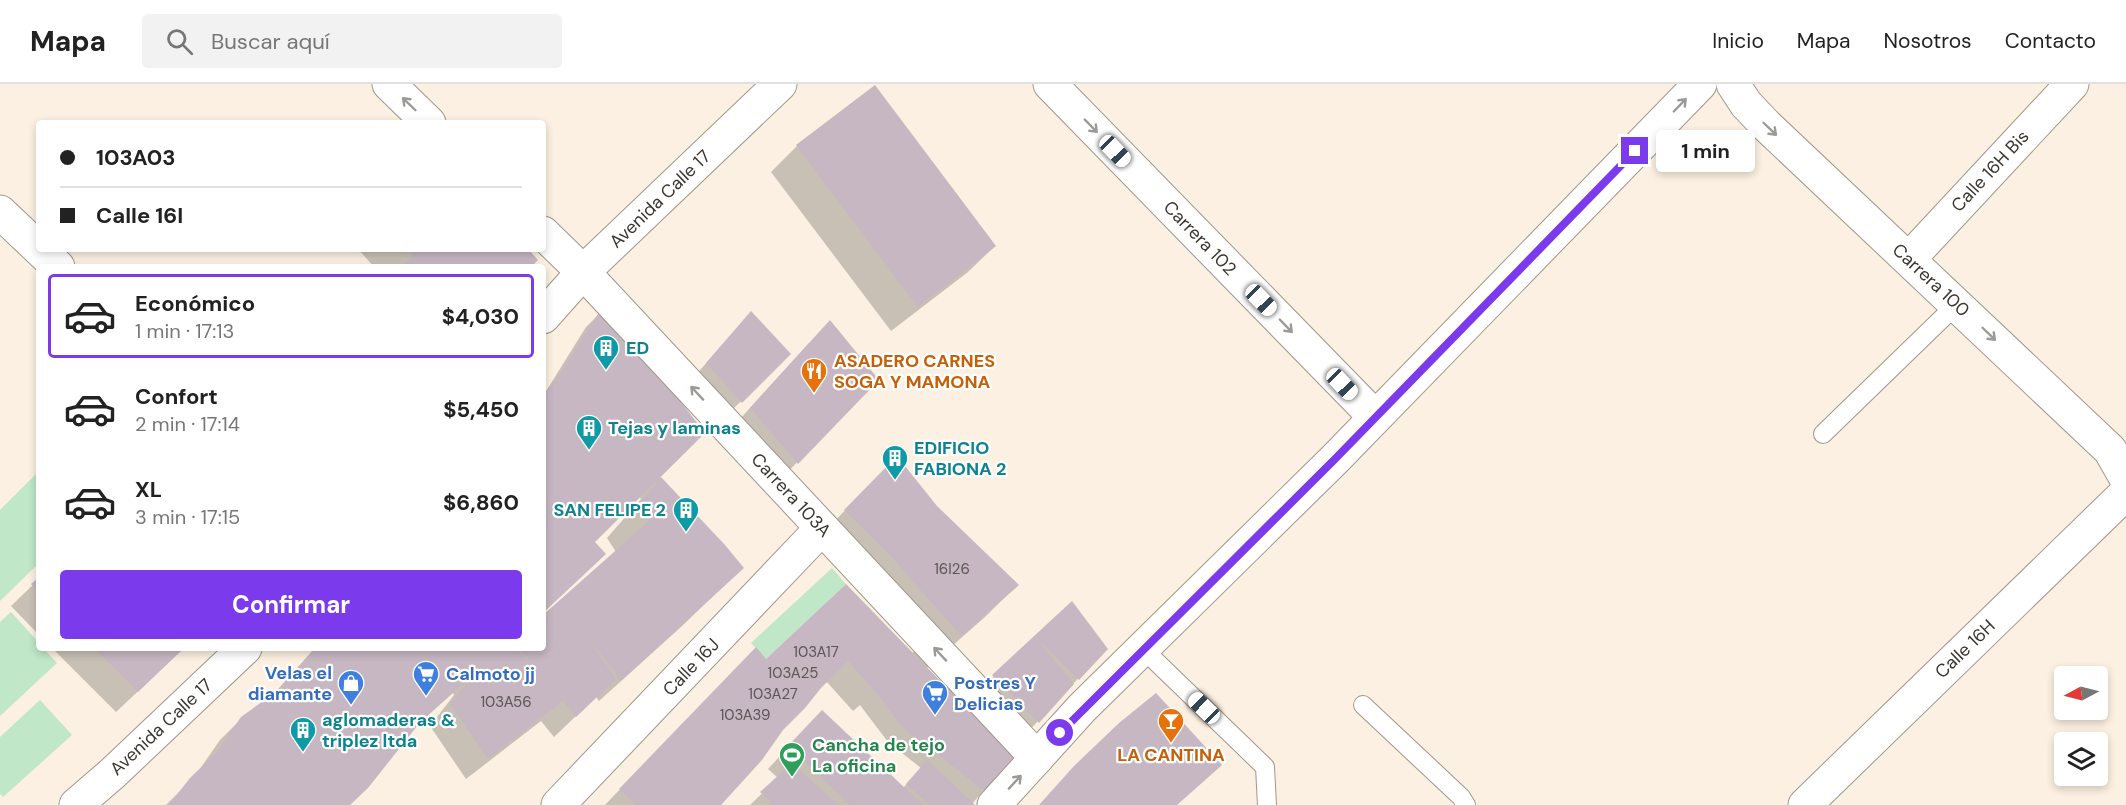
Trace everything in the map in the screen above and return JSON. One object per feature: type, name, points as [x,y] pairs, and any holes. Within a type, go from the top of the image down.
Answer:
[{"type":"street","points":[[389,84],[426,120]]},
{"type":"street","name":"Avenida Calle 17","points":[[546,313],[583,272],[780,84]]},
{"type":"street","name":"Carrera 102","points":[[1050,84],[1375,417]]},
{"type":"street","points":[[994,805],[1082,708],[1375,417],[1700,84]]},
{"type":"street","name":"Carrera 100","points":[[1733,84],[1746,104],[1766,125],[2110,450],[2126,478]]},
{"type":"street","name":"Calle 16H Bis","points":[[1909,259],[2072,84]]},
{"type":"street","points":[[0,212],[36,246]]},
{"type":"street","name":"Carrera 103A","points":[[546,236],[583,272],[1037,758]]},
{"type":"street","points":[[42,252],[55,264]]},
{"type":"street","name":"Calle 16H","points":[[1805,805],[2126,494]]},
{"type":"street","name":"Calle 16J","points":[[558,805],[822,528]]},
{"type":"street","name":"Avenida Calle 17","points":[[76,805],[242,651]]},
{"type":"lane","points":[[1823,434],[1957,304]]},
{"type":"lane","points":[[1142,648],[1265,767],[1267,805]]},
{"type":"lane","points":[[1363,705],[1461,797],[1466,805]]},
{"type":"green space","points":[[36,474],[36,566],[0,601],[0,510]]},
{"type":"green space","points":[[832,568],[846,584],[766,659],[751,643]]},
{"type":"green space","points":[[11,612],[36,640],[36,651],[46,651],[57,663],[0,716],[0,622]]},
{"type":"green space","points":[[40,700],[72,735],[3,797],[0,794],[0,737]]},
{"type":"building","points":[[875,85],[996,246],[918,307],[796,145]]},
{"type":"building","points":[[410,252],[531,252],[538,260],[534,264],[404,264],[413,256]]},
{"type":"building","points":[[600,311],[653,366],[705,433],[595,542],[606,554],[546,610],[546,391]]},
{"type":"building","points":[[751,311],[791,354],[742,403],[706,363]]},
{"type":"building","name":"ASADERO CARNES SOGA Y MAMONA","points":[[830,320],[879,380],[798,464],[750,408]]},
{"type":"building","points":[[897,456],[937,506],[1019,585],[961,636],[888,553],[844,510]]},
{"type":"building","points":[[661,477],[744,568],[621,681],[585,633],[616,679],[576,717],[563,701],[488,759],[450,704],[474,674],[422,720],[368,788],[350,805],[169,805],[190,778],[216,753],[241,717],[277,691],[312,651],[518,651],[535,666],[521,651],[546,651],[546,612],[649,521],[638,505]]},
{"type":"building","points":[[36,580],[36,589],[31,584]]},
{"type":"building","points":[[846,584],[944,685],[1019,751],[986,792],[902,727],[875,691],[848,661],[783,730],[762,760],[721,805],[636,805],[619,789],[756,647],[766,659]]},
{"type":"building","points":[[1072,601],[1108,649],[1079,680],[1037,639],[1074,684],[1039,723],[992,675]]},
{"type":"building","points":[[97,651],[181,651],[138,692]]},
{"type":"building","points":[[1156,693],[1222,765],[1177,805],[1039,805],[1074,766],[1119,723]]},
{"type":"building","points":[[822,710],[923,805],[850,805],[788,746]]},
{"type":"building","points":[[927,760],[975,805],[930,805],[906,784]]},
{"type":"building","name":"Cancha de tejo La oficina","points":[[792,763],[838,805],[774,805],[760,792]]},
{"type":"place","name":"ED","points":[[606,371]]},
{"type":"place","name":"ASADERO CARNES SOGA Y MAMONA","points":[[814,394]]},
{"type":"place","name":"Tejas y laminas","points":[[589,451]]},
{"type":"place","name":"EDIFICIO FABIONA 2","points":[[895,481]]},
{"type":"place","name":"SAN FELIPE 2","points":[[686,533]]},
{"type":"place","name":"Calmoto jj","points":[[426,697]]},
{"type":"place","name":"Velas el diamante","points":[[351,706]]},
{"type":"place","name":"Postres Y Delicias","points":[[935,716]]},
{"type":"place","name":"LA CANTINA","points":[[1171,744]]},
{"type":"place","name":"aglomaderas & triplez ltda","points":[[303,753]]},
{"type":"place","name":"Cancha de tejo La oficina","points":[[792,778]]},
{"type":"route","points":[[1060,733],[1112,678],[1335,459],[1635,151]]}]
